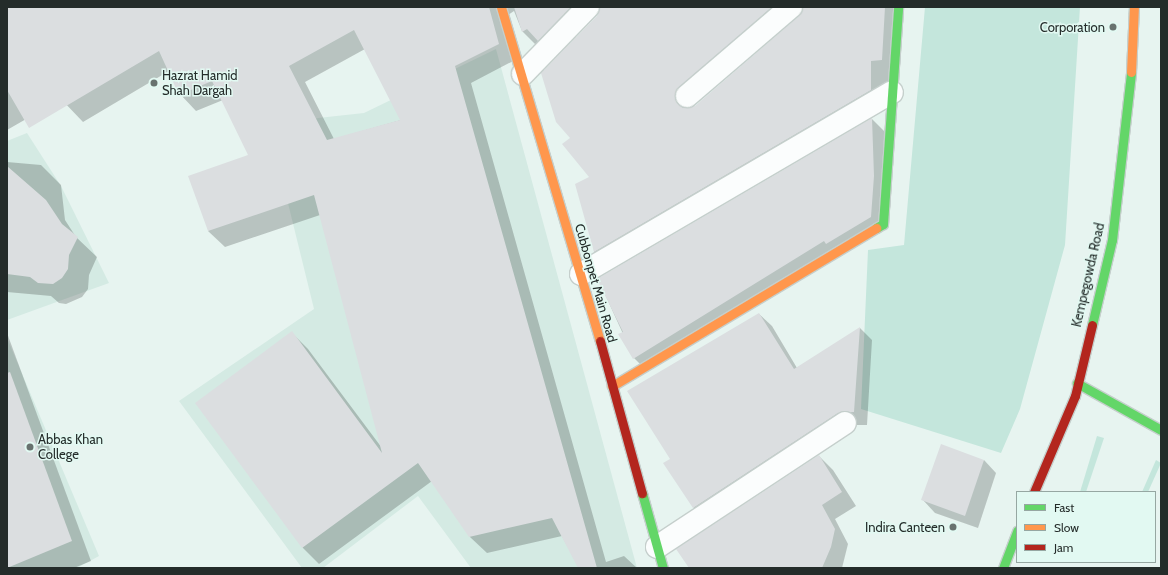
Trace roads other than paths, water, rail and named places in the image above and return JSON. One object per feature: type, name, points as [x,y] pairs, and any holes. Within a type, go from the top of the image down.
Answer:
[{"type":"street","name":"Cubbonpet Main Road","points":[[501,7],[523,74],[581,274],[663,568]]},
{"type":"street","points":[[523,74],[588,7]]},
{"type":"street","points":[[687,96],[791,7]]},
{"type":"street","points":[[612,386],[883,224],[898,7]]},
{"type":"street","name":"Kempegowda Road","points":[[1034,491],[1075,396],[1112,240],[1133,57],[1134,7]]},
{"type":"street","points":[[581,274],[892,92]]},
{"type":"street","points":[[1078,384],[1147,425],[1161,430]]},
{"type":"street","points":[[657,546],[845,423]]},
{"type":"street","points":[[1003,568],[1016,534]]},
{"type":"place","name":"Corporation","points":[[1113,27]]},
{"type":"place","name":"Hazrat Hamid Shah Dargah","points":[[154,83]]},
{"type":"place","name":"Abbas Khan College","points":[[30,447]]},
{"type":"place","name":"Indira Canteen","points":[[953,527]]}]
